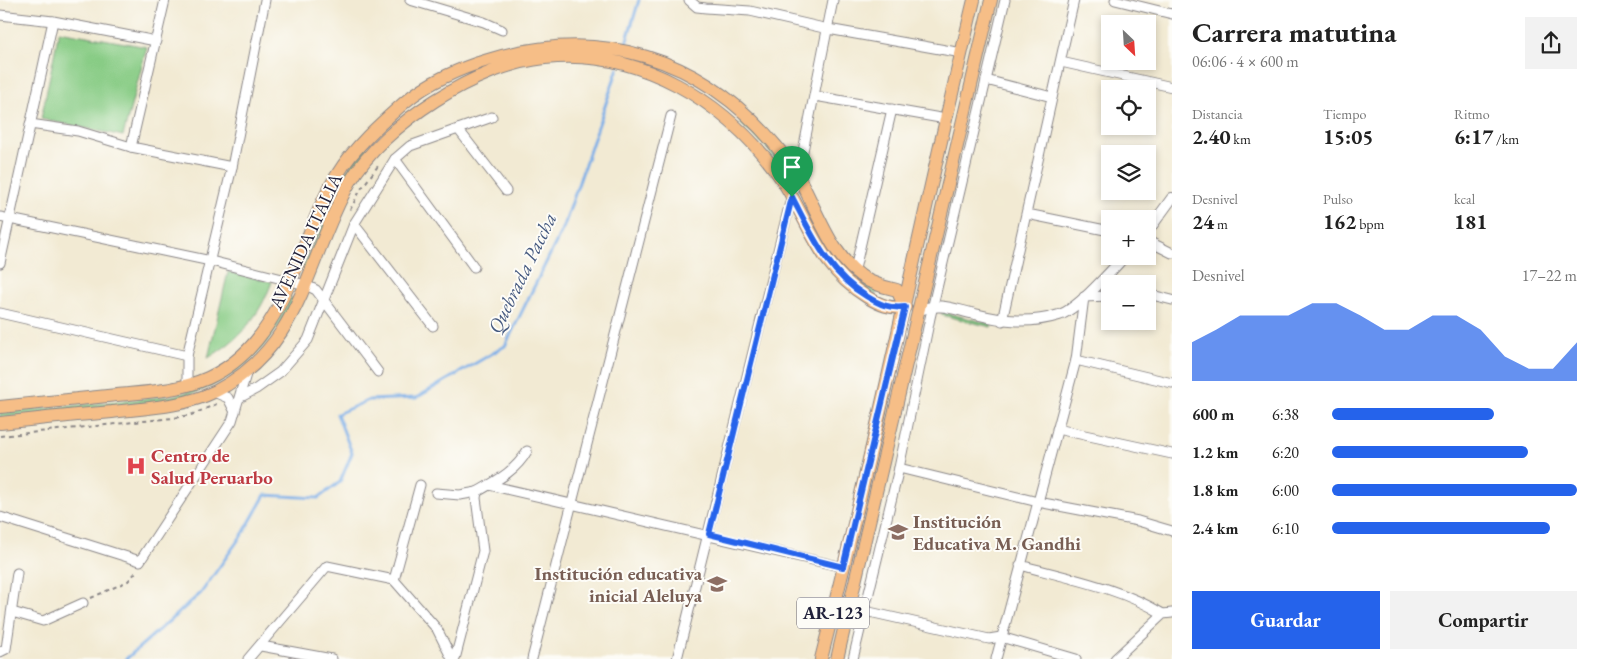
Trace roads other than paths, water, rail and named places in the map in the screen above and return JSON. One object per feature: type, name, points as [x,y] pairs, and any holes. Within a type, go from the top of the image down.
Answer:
[{"type":"main road","name":"AR-123","points":[[821,659],[905,307],[974,0]]},
{"type":"main road","name":"AR-123","points":[[837,659],[991,0]]},
{"type":"main road","name":"AVENIDA ITALIA","points":[[0,407],[171,389],[187,385],[222,370],[249,348],[274,316],[337,174],[366,139],[413,95],[468,66],[519,51],[568,45],[614,48],[655,59],[689,74],[720,95],[762,130],[797,174],[834,246],[868,280],[897,290],[905,307],[891,309],[874,301],[846,282],[826,261],[792,197],[761,153],[736,125],[715,108],[682,87],[638,68],[591,58],[544,58],[501,69],[458,88],[423,109],[396,130],[372,154],[350,182],[286,328],[271,348],[247,371],[214,392],[172,405],[0,423]]},
{"type":"street","points":[[131,148],[164,0]]},
{"type":"street","points":[[187,385],[187,356],[232,168],[265,0]]},
{"type":"street","points":[[410,0],[484,22],[502,30]]},
{"type":"street","points":[[689,0],[697,6],[706,8],[750,11],[828,29],[962,53]]},
{"type":"street","points":[[802,156],[833,0]]},
{"type":"street","points":[[853,659],[899,468],[930,318],[935,304],[1005,0]]},
{"type":"street","points":[[1002,321],[1074,0]]},
{"type":"street","points":[[1115,0],[1172,14]]},
{"type":"street","points":[[0,15],[53,21],[156,41]]},
{"type":"street","points":[[0,263],[53,21]]},
{"type":"street","points":[[1061,62],[1172,87]]},
{"type":"street","points":[[986,80],[1052,97]]},
{"type":"street","points":[[815,96],[946,119]]},
{"type":"street","points":[[855,269],[892,109]]},
{"type":"street","points":[[532,659],[671,116]]},
{"type":"street","points":[[241,396],[256,389],[280,372],[308,340],[317,320],[322,299],[354,224],[395,159],[410,146],[492,117]]},
{"type":"street","points":[[30,124],[78,132],[131,148],[232,168]]},
{"type":"street","points":[[458,129],[506,191]]},
{"type":"street","points":[[395,159],[474,267]]},
{"type":"street","points":[[677,659],[797,174]]},
{"type":"street","points":[[1156,219],[1172,198]]},
{"type":"street","points":[[1027,214],[1101,229]]},
{"type":"street","points":[[0,217],[211,261],[306,285],[316,290],[378,372]]},
{"type":"street","points":[[354,224],[433,326]]},
{"type":"street","points":[[1156,245],[1172,254]]},
{"type":"street","points":[[919,310],[935,304],[1002,321],[1019,322],[1060,315],[1084,297],[1115,265]]},
{"type":"street","points":[[1084,297],[1101,296]]},
{"type":"street","points":[[1156,296],[1172,300]]},
{"type":"street","points":[[996,659],[1076,360],[1084,297]]},
{"type":"street","points":[[919,310],[930,318]]},
{"type":"street","points":[[0,313],[187,356]]},
{"type":"street","points":[[1076,360],[1172,382]]},
{"type":"street","points":[[0,517],[140,561],[222,438],[241,396],[247,371]]},
{"type":"street","points":[[214,392],[228,398],[235,412]]},
{"type":"street","points":[[1057,429],[1172,454]]},
{"type":"street","points":[[436,494],[460,495],[477,492],[514,468],[526,452]]},
{"type":"street","points":[[899,468],[1038,502],[1138,521],[1172,531]]},
{"type":"street","points":[[394,580],[420,485]]},
{"type":"street","points":[[490,485],[709,534],[843,567]]},
{"type":"street","points":[[453,659],[483,551],[476,498],[477,492]]},
{"type":"street","points":[[1020,565],[1116,592],[1144,602],[1168,614],[1114,659]]},
{"type":"street","points":[[248,659],[327,566],[394,580],[437,629],[453,659]]},
{"type":"street","points":[[0,652],[6,650],[17,573]]},
{"type":"street","points":[[12,612],[43,621],[83,602]]},
{"type":"street","points":[[865,611],[989,639],[1001,637],[1076,659]]},
{"type":"street","points":[[261,646],[332,659]]},
{"type":"waterway","name":"Quebrada Paccha","points":[[624,50],[639,0]]},
{"type":"waterway","name":"Quebrada Paccha","points":[[126,659],[201,593],[244,532],[265,495],[318,498],[340,482],[352,453],[337,414],[369,400],[416,398],[505,346],[564,226],[618,68]]},
{"type":"place","name":"Centro de Salud Peruarbo","points":[[136,466]]},
{"type":"place","name":"Institución Educativa M. Gandhi","points":[[898,532]]},
{"type":"place","name":"Institución educativa inicial Aleluya","points":[[717,584]]}]
